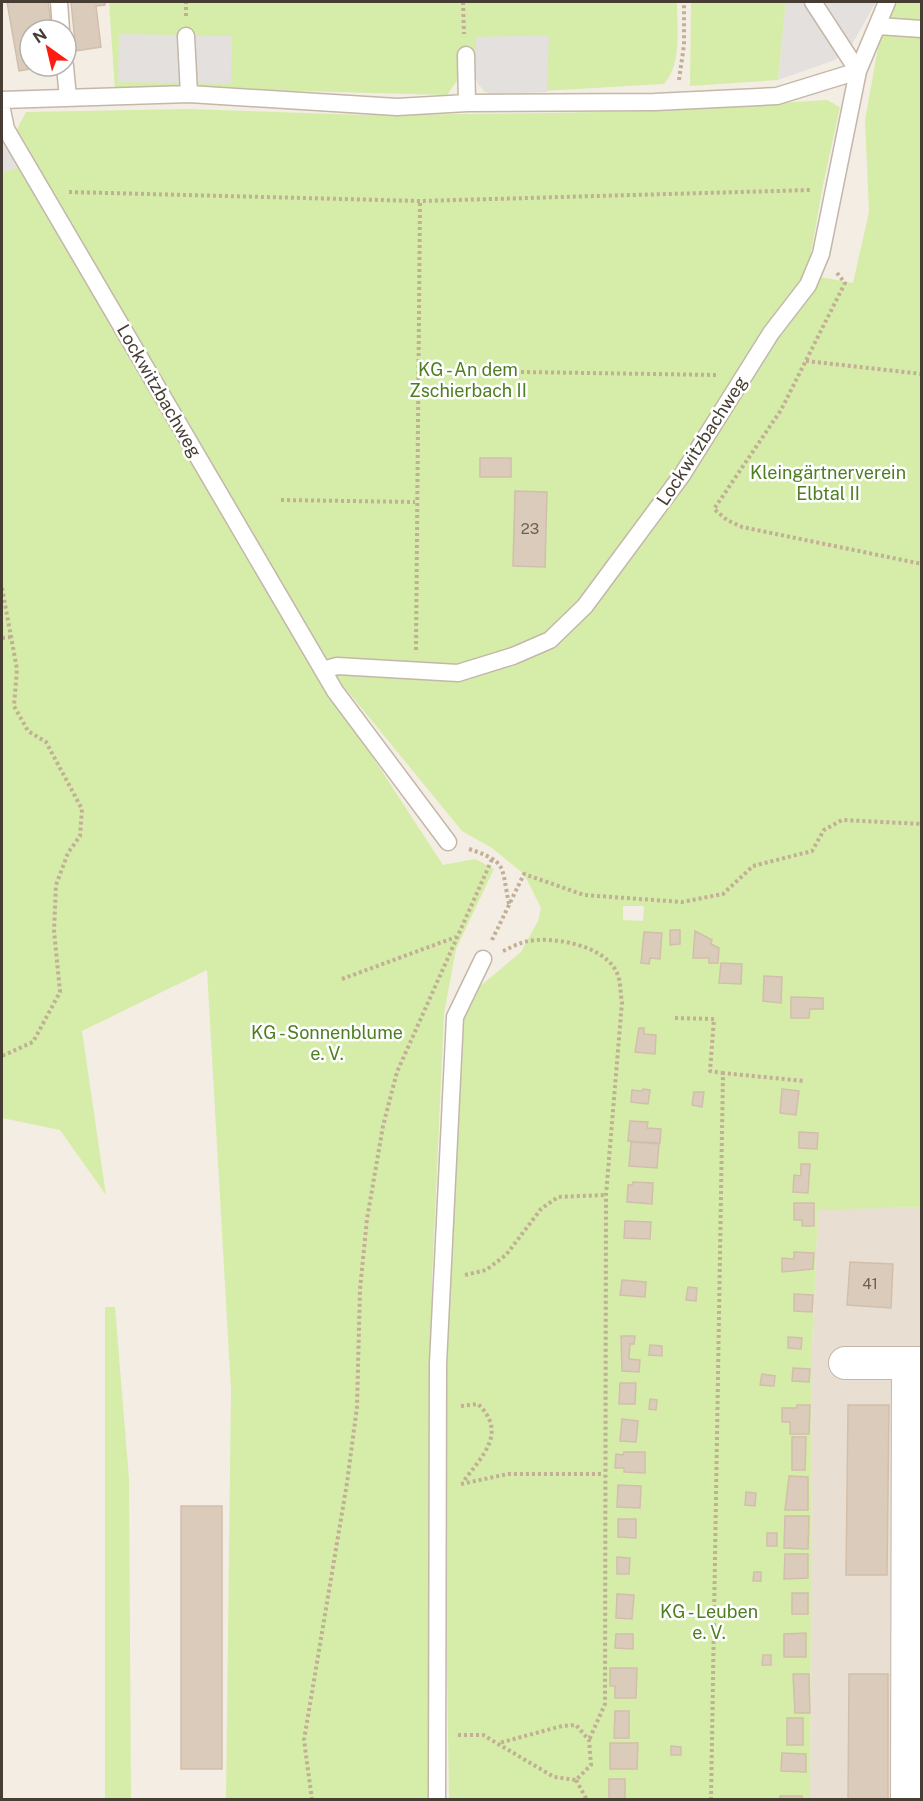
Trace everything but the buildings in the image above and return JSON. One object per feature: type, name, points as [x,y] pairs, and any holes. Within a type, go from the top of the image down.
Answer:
[{"type":"street","points":[[844,1363],[915,1363],[907,1800]]},
{"type":"lane","points":[[59,2],[60,18]]},
{"type":"lane","points":[[2,100],[189,94],[397,107],[467,103],[675,101],[777,96],[858,71],[813,2]]},
{"type":"lane","name":"Lockwitzbachweg","points":[[323,670],[337,666],[458,673],[513,656],[550,640],[585,606],[682,475],[771,333],[808,285],[821,254],[858,71],[887,2]]},
{"type":"lane","points":[[878,26],[921,29]]},
{"type":"lane","points":[[186,36],[189,94]]},
{"type":"lane","points":[[466,55],[467,103]]},
{"type":"lane","points":[[66,78],[68,98]]},
{"type":"lane","name":"Lockwitzbachweg","points":[[2,110],[6,129],[335,691],[448,842]]},
{"type":"lane","points":[[437,1800],[438,1424],[442,1281],[455,1017],[483,959]]},
{"type":"path","points":[[463,2],[466,55]]},
{"type":"path","points":[[675,101],[684,45],[684,2]]},
{"type":"path","points":[[45,194],[54,192],[420,201],[822,190]]},
{"type":"path","points":[[416,672],[420,201]]},
{"type":"path","points":[[844,283],[781,410],[714,509],[727,520],[742,528],[921,564]]},
{"type":"path","points":[[806,361],[921,374]]},
{"type":"path","points":[[521,372],[746,375]]},
{"type":"path","points":[[281,500],[416,502]]},
{"type":"path","points":[[2,588],[17,669],[14,706],[28,731],[46,742],[82,809],[80,836],[68,854],[56,885],[54,930],[60,992],[33,1042],[2,1056]]},
{"type":"path","points":[[2,638],[11,637]]},
{"type":"path","points":[[483,959],[524,874],[584,895],[682,902],[723,894],[753,866],[812,851],[824,830],[842,820],[919,824]]},
{"type":"path","points":[[468,848],[494,857],[500,863],[509,904]]},
{"type":"path","points":[[312,1800],[304,1740],[347,1483],[357,1407],[360,1289],[367,1220],[383,1126],[397,1072],[494,857]]},
{"type":"path","points":[[342,980],[456,937]]},
{"type":"path","points":[[483,959],[526,942],[546,940],[580,945],[606,956],[617,972],[622,1002],[606,1195],[605,1704],[589,1740],[591,1765],[576,1780]]},
{"type":"path","points":[[675,1018],[714,1019],[710,1071],[804,1081]]},
{"type":"path","points":[[711,1800],[723,1073]]},
{"type":"path","points":[[442,1281],[486,1270],[506,1255],[541,1209],[558,1197],[606,1195]]},
{"type":"path","points":[[438,1424],[462,1406],[478,1404],[488,1413],[493,1432],[488,1449],[439,1509]]},
{"type":"path","points":[[462,1482],[508,1473],[604,1474]]},
{"type":"path","points":[[499,1743],[562,1726],[576,1725],[589,1740]]},
{"type":"path","points":[[438,1741],[466,1733],[483,1735],[555,1777],[576,1780]]},
{"type":"path","points":[[576,1780],[587,1800]]},
{"type":"shaded area","points":[[786,2],[876,2],[851,46],[835,60],[778,80]]},
{"type":"shaded area","points":[[119,34],[232,36],[231,84],[118,82]]},
{"type":"shaded area","points":[[549,35],[547,92],[492,94],[479,86],[476,78],[476,37]]},
{"type":"shaded area","points":[[2,128],[24,165],[2,173]]},
{"type":"shaded area","points":[[921,1207],[921,1799],[810,1800],[812,1346],[818,1209]]},
{"type":"green space","points":[[109,2],[677,2],[677,45],[674,67],[664,84],[492,94],[484,91],[476,78],[459,78],[447,95],[229,89],[115,91]]},
{"type":"green space","points":[[691,2],[786,2],[778,80],[690,86]]},
{"type":"green space","points":[[897,2],[921,2],[921,1207],[818,1210],[812,1346],[810,1799],[449,1799],[443,1403],[450,1306],[458,1021],[473,992],[521,952],[538,921],[541,908],[524,874],[492,848],[462,831],[341,683],[321,654],[257,549],[17,129],[26,112],[188,109],[365,115],[545,113],[653,111],[827,100],[840,107],[810,259],[804,274],[853,283],[869,212],[865,120],[879,42]],"holes":[[[623,906],[644,906],[643,921],[623,920]]]},
{"type":"green space","name":"KG - Sonnenblume e. V.","points":[[24,165],[314,667],[443,865],[475,859],[494,869],[456,949],[444,1014],[432,1280],[431,1667],[428,1799],[226,1799],[231,1390],[207,970],[82,1031],[106,1195],[60,1130],[2,1118],[2,173]]},
{"type":"green space","points":[[105,1307],[115,1307],[129,1479],[131,1799],[105,1799]]},
{"type":"park label","name":"KG - An dem Zschierbach II","points":[[468,380]]},
{"type":"park label","name":"Kleingärtnerverein Elbtal II","points":[[828,483]]},
{"type":"park label","name":"KG - Leuben e. V.","points":[[709,1622]]}]
